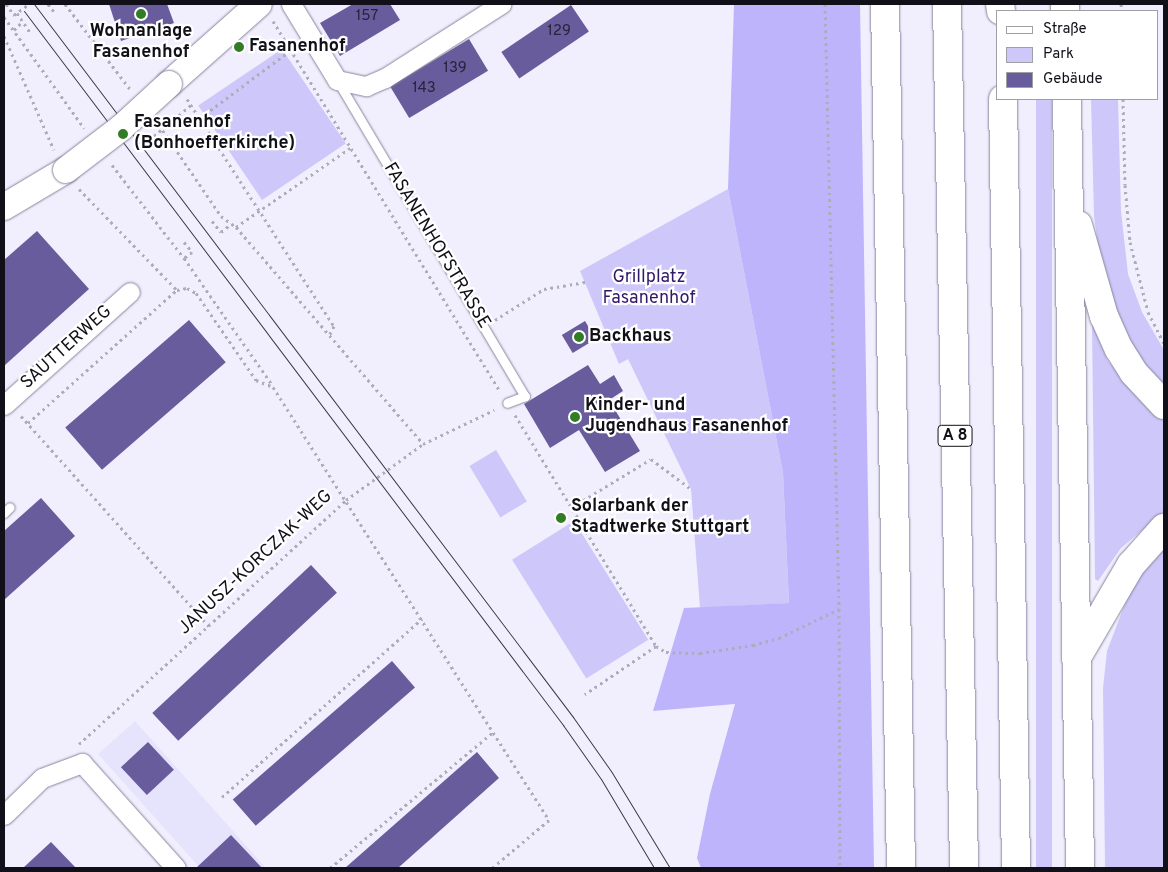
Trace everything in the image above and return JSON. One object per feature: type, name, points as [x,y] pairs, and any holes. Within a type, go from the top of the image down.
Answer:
[{"type":"highway","points":[[885,4],[901,868]]},
{"type":"highway","name":"A 8","points":[[947,4],[964,868]]},
{"type":"highway","points":[[1003,100],[1016,868]]},
{"type":"highway","points":[[1067,100],[1080,868]]},
{"type":"highway","points":[[1068,193],[1104,316],[1134,373],[1164,405]]},
{"type":"highway","points":[[1075,659],[1131,565],[1164,528]]},
{"type":"street","name":"FASANENHOFSTRASSE","points":[[291,4],[336,80]]},
{"type":"street","points":[[336,80],[366,86],[385,78],[501,4]]},
{"type":"street","points":[[4,207],[66,170],[121,128],[172,82],[265,11]]},
{"type":"street","name":"SAUTTERWEG","points":[[6,403],[130,292]]},
{"type":"street","points":[[4,815],[42,778],[82,763],[176,868]]},
{"type":"lane","name":"FASANENHOFSTRASSE","points":[[336,80],[525,396],[507,403]]},
{"type":"path","points":[[6,4],[14,15],[29,4]]},
{"type":"path","points":[[48,4],[55,13]]},
{"type":"path","points":[[65,4],[136,96]]},
{"type":"path","points":[[825,4],[839,609],[840,868]]},
{"type":"path","points":[[265,11],[291,50],[656,646],[666,652],[700,653],[753,644],[779,638],[839,609]]},
{"type":"path","points":[[17,13],[30,32]]},
{"type":"path","points":[[4,17],[90,135]]},
{"type":"path","points":[[14,30],[22,22]]},
{"type":"path","name":"JANUSZ-KORCZAK-WEG","points":[[4,36],[66,170],[79,190],[177,290],[186,288],[196,293],[256,380],[273,387],[346,500],[73,749],[82,763]]},
{"type":"path","points":[[200,118],[291,50]]},
{"type":"path","points":[[172,82],[192,105],[334,326],[329,336]]},
{"type":"path","points":[[1123,100],[1125,184],[1130,242],[1148,312],[1164,344]]},
{"type":"path","points":[[154,136],[192,105]]},
{"type":"path","points":[[157,123],[221,216],[236,227],[423,444]]},
{"type":"path","points":[[236,227],[350,148]]},
{"type":"path","points":[[107,159],[184,258],[273,387]]},
{"type":"path","points":[[113,167],[119,164]]},
{"type":"path","points":[[212,221],[221,232],[231,224]]},
{"type":"path","points":[[184,242],[192,252],[184,258]]},
{"type":"path","points":[[484,327],[544,289],[585,282]]},
{"type":"path","points":[[28,423],[177,290]]},
{"type":"path","points":[[6,403],[28,423],[209,626]]},
{"type":"path","points":[[492,868],[549,820],[346,500],[423,444],[507,403]]},
{"type":"path","points":[[572,507],[651,459],[691,489]]},
{"type":"path","points":[[222,797],[422,619]]},
{"type":"path","points":[[585,694],[656,646]]},
{"type":"path","points":[[330,868],[493,732]]},
{"type":"shaded area","points":[[734,4],[860,4],[874,868],[701,868],[697,858],[710,794],[735,704],[653,711],[684,608],[789,603],[783,473],[728,189]]},
{"type":"shaded area","points":[[135,721],[266,868],[200,868],[98,754]]},
{"type":"green space","points":[[282,49],[346,144],[262,200],[198,105]]},
{"type":"green space","points":[[1036,100],[1052,100],[1052,868],[1036,868]]},
{"type":"green space","points":[[1091,100],[1118,100],[1121,211],[1128,274],[1142,312],[1164,350],[1164,391],[1124,339],[1101,268],[1094,216]]},
{"type":"green space","name":"Grillplatz Fasanenhof","points":[[728,189],[783,473],[789,603],[700,608],[691,489],[628,359],[619,364],[580,271]]},
{"type":"green space","points":[[1092,324],[1108,361],[1130,388],[1164,421],[1164,512],[1121,548],[1098,581],[1095,579]]},
{"type":"green space","points":[[496,450],[527,501],[500,517],[469,466]]},
{"type":"green space","points":[[574,521],[648,640],[586,678],[512,560]]},
{"type":"green space","points":[[1164,548],[1164,868],[1105,868],[1103,688],[1107,651],[1129,593],[1142,571]]},
{"type":"building","name":"Wohnanlage Fasanenhof","points":[[109,4],[167,4],[174,23],[121,41]]},
{"type":"building","points":[[353,4],[390,4],[400,20],[340,56],[320,23]]},
{"type":"building","points":[[571,5],[589,32],[519,79],[501,52]]},
{"type":"building","points":[[469,39],[488,71],[409,118],[390,86]]},
{"type":"building","points":[[37,231],[89,289],[4,366],[4,260]]},
{"type":"building","points":[[189,320],[226,362],[102,470],[65,428]]},
{"type":"building","name":"Backhaus","points":[[585,321],[596,339],[573,353],[562,335]]},
{"type":"building","name":"Kinder- und Jugendhaus Fasanenhof","points":[[588,365],[600,384],[614,375],[623,391],[609,400],[640,451],[605,472],[579,430],[550,448],[524,404]]},
{"type":"building","points":[[41,498],[75,536],[4,600],[4,531]]},
{"type":"building","points":[[311,565],[337,593],[178,741],[152,713]]},
{"type":"building","points":[[392,661],[415,687],[256,826],[233,799]]},
{"type":"building","points":[[148,742],[174,770],[147,795],[121,767]]},
{"type":"building","points":[[477,752],[499,778],[398,868],[345,868]]},
{"type":"building","points":[[231,835],[262,868],[196,868]]},
{"type":"building","points":[[51,842],[76,868],[23,868]]},
{"type":"tram line","points":[[34,4],[573,717],[611,771],[670,868]]},
{"type":"tram line","points":[[24,11],[563,725],[601,779],[654,868]]},
{"type":"place","name":"Wohnanlage Fasanenhof","points":[[141,14]]},
{"type":"place","name":"Fasanenhof","points":[[239,47]]},
{"type":"place","name":"Fasanenhof (Bonhoefferkirche)","points":[[123,134]]},
{"type":"place","name":"Backhaus","points":[[579,337]]},
{"type":"place","name":"Kinder- und Jugendhaus Fasanenhof","points":[[575,417]]},
{"type":"place","name":"Solarbank der Stadtwerke Stuttgart","points":[[561,518]]}]
